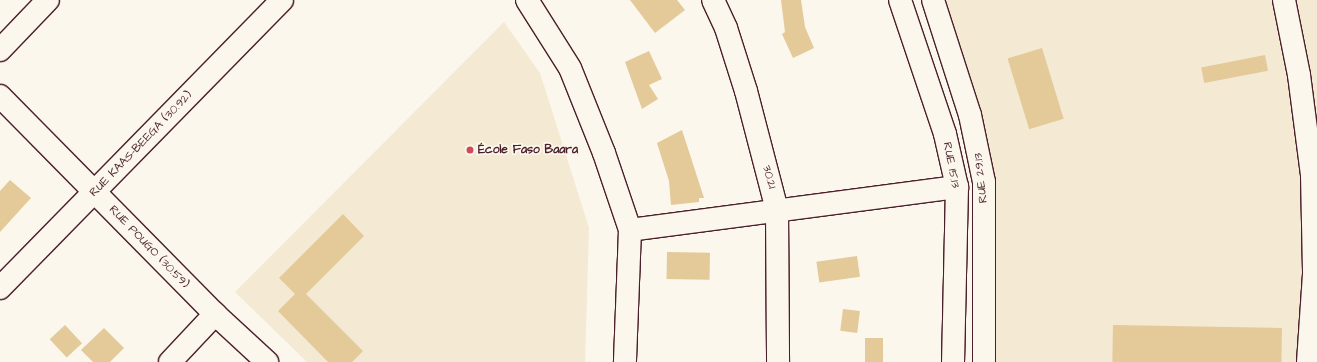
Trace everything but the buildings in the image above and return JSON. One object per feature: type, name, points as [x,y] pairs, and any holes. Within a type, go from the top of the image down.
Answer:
[{"type":"street","points":[[0,50],[48,0]]},
{"type":"street","name":"RUE KAAS-BEEGA (30.92)","points":[[0,288],[94,190],[282,0]]},
{"type":"street","points":[[527,0],[570,68],[604,153],[630,230],[625,362]]},
{"type":"street","name":"30.21","points":[[713,0],[726,28],[746,91],[777,210],[778,362]]},
{"type":"street","name":"RUE 15.13","points":[[900,0],[945,134],[957,187],[954,362]]},
{"type":"street","name":"RUE 29.13","points":[[933,0],[970,115],[984,182],[984,362]]},
{"type":"street","points":[[1284,0],[1312,175],[1314,274],[1308,362]]},
{"type":"street","name":"RUE POUGO (30.59)","points":[[0,96],[215,314],[267,362]]},
{"type":"street","points":[[630,230],[957,187]]},
{"type":"street","points":[[170,362],[215,314]]},
{"type":"shaded area","points":[[927,0],[1317,0],[1317,362],[983,362],[984,182]]},
{"type":"shaded area","name":"École Faso Baara","points":[[504,22],[540,73],[589,228],[585,362],[307,362],[235,292]]},
{"type":"place","name":"École Faso Baara","points":[[470,150]]}]
